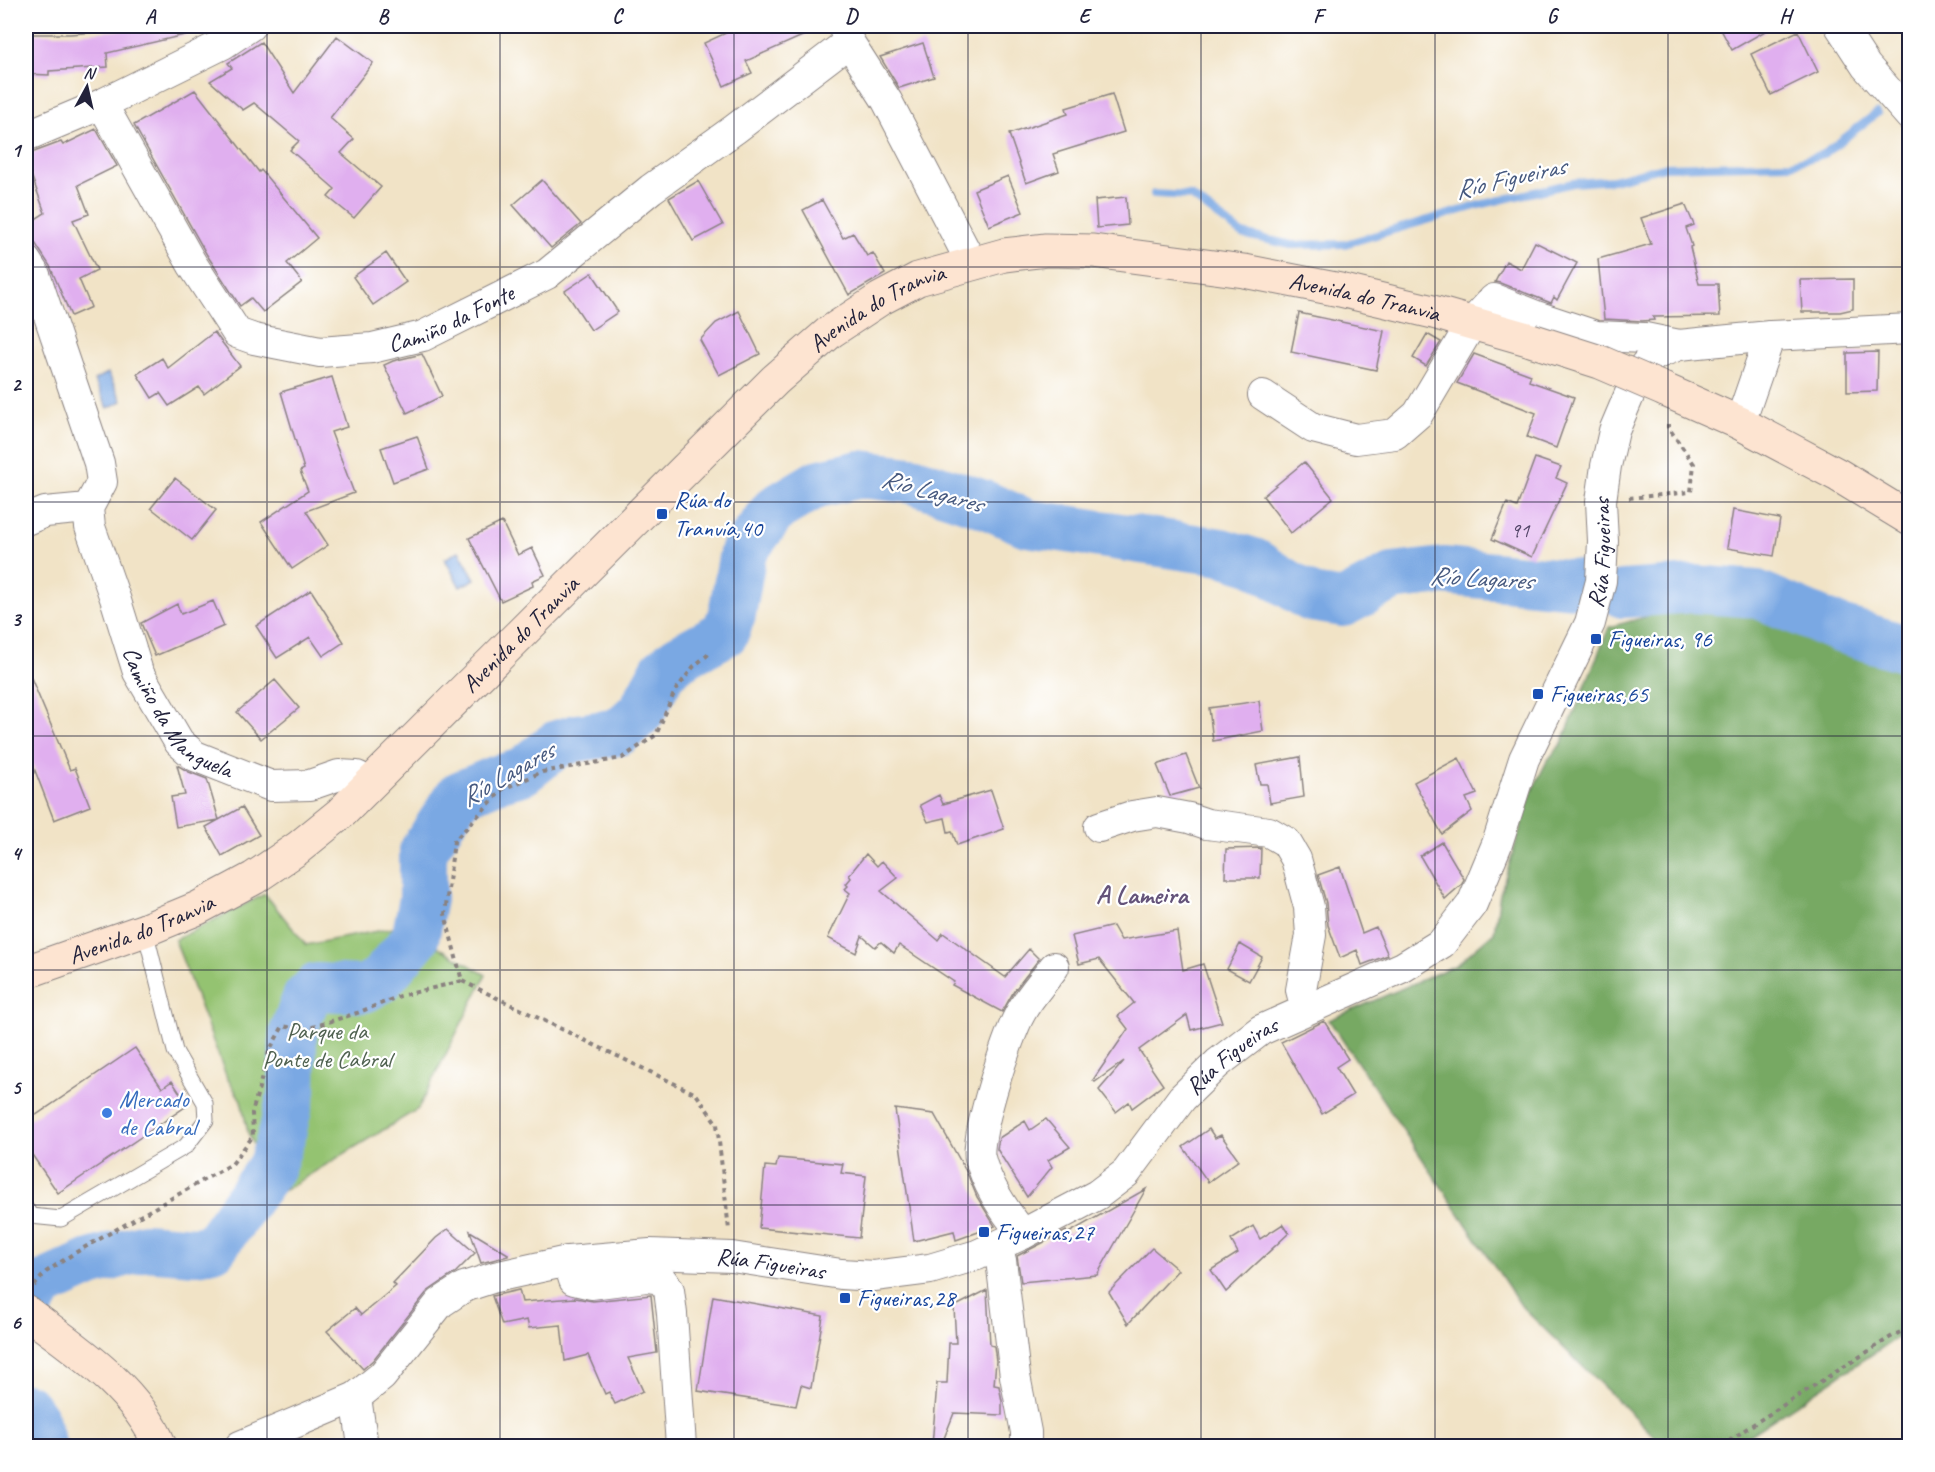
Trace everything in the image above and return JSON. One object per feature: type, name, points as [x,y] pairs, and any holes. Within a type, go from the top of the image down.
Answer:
[{"type":"main road","name":"Avenida do Tranvia","points":[[27,970],[145,930],[198,908],[255,878],[298,848],[341,813],[775,380],[830,332],[880,299],[918,279],[1004,255],[1046,250],[1093,251],[1244,272],[1340,290],[1433,312],[1531,340],[1600,362],[1666,403],[1740,423],[1838,475],[1910,519]]},
{"type":"main road","points":[[38,1321],[100,1370],[123,1392],[141,1411],[160,1446]]},
{"type":"street","points":[[26,136],[102,104],[224,44],[250,26]]},
{"type":"street","points":[[1840,26],[1866,66],[1910,116]]},
{"type":"street","points":[[846,34],[887,101],[972,264]]},
{"type":"street","name":"Camiño da Fonte","points":[[102,104],[192,264],[237,333],[254,339],[320,352],[372,348],[423,336],[547,274],[651,189],[735,129],[846,34]]},
{"type":"street","points":[[26,261],[35,275],[99,463],[102,482],[88,508],[45,512],[26,520]]},
{"type":"street","points":[[1263,394],[1313,428],[1356,439],[1395,434],[1418,414],[1472,323],[1494,299],[1596,336],[1645,338],[1679,345]]},
{"type":"street","name":"Rúa Figueiras","points":[[240,1446],[356,1397],[382,1376],[440,1303],[465,1287],[495,1276],[568,1261],[650,1254],[732,1257],[841,1274],[874,1276],[930,1269],[976,1255],[1023,1234],[1096,1195],[1126,1173],[1182,1098],[1218,1063],[1261,1030],[1403,967],[1443,943],[1472,904],[1497,844],[1524,759],[1590,623],[1601,581],[1602,493],[1614,431],[1639,372],[1654,355],[1679,345],[1770,336],[1910,329]]},
{"type":"street","points":[[1740,423],[1770,336]]},
{"type":"street","name":"Camiño da Manguela","points":[[88,508],[90,527],[138,672],[179,742],[195,756],[271,786],[310,785],[339,775],[357,776],[370,784]]},
{"type":"street","points":[[1100,827],[1132,816],[1157,812],[1207,824],[1269,832],[1286,842],[1296,859],[1309,907],[1311,935],[1301,990],[1306,1009]]},
{"type":"street","points":[[1023,1234],[1006,1213],[988,1180],[980,1156],[983,1132],[999,1064],[1021,1012],[1054,967]]},
{"type":"street","points":[[991,1248],[1001,1260],[1015,1376],[1026,1432],[1026,1446]]},
{"type":"street","points":[[568,1261],[574,1280],[591,1284],[646,1277],[662,1279],[669,1290],[681,1446]]},
{"type":"street","points":[[356,1397],[363,1446]]},
{"type":"lane","points":[[26,1209],[31,1216],[61,1220],[186,1146],[206,1120],[205,1103],[175,1051],[145,930]]},
{"type":"path","points":[[1602,493],[1623,498],[1691,492],[1694,464],[1668,427],[1666,403]]},
{"type":"path","points":[[462,981],[445,914],[454,841],[503,789],[542,772],[622,758],[656,735],[675,691],[694,666],[710,653]]},
{"type":"path","points":[[283,1026],[303,1030],[357,1013],[400,996],[462,981],[696,1094],[717,1124],[732,1257]]},
{"type":"path","points":[[1722,1446],[1749,1426],[1894,1335],[1910,1328]]},
{"type":"path","points":[[26,1424],[34,1446]]},
{"type":"green space","points":[[1717,604],[1749,607],[1779,618],[1812,638],[1909,668],[1909,1330],[1733,1446],[1664,1446],[1522,1307],[1329,1020],[1456,965],[1494,932],[1500,894],[1532,791],[1547,761],[1562,743],[1609,627],[1677,608]]},
{"type":"green space","name":"Parque da Ponte de Cabral","points":[[265,894],[306,945],[403,926],[486,975],[418,1109],[278,1194],[248,1133],[241,1100],[227,1078],[175,940]]},
{"type":"water","points":[[108,373],[122,401],[108,408],[94,380]]},
{"type":"water","points":[[459,551],[475,579],[460,587],[445,559]]},
{"type":"building","points":[[126,26],[188,26],[189,34],[107,53],[108,67],[49,71],[49,75],[26,74],[26,34],[126,30]]},
{"type":"building","points":[[741,26],[825,26],[746,61],[752,73],[724,86],[704,43]]},
{"type":"building","points":[[1719,26],[1774,26],[1732,50]]},
{"type":"building","points":[[1798,31],[1818,72],[1771,95],[1751,54]]},
{"type":"building","points":[[337,36],[373,63],[330,118],[354,139],[341,153],[381,187],[354,218],[328,197],[335,189],[290,150],[299,141],[254,103],[243,110],[210,81],[232,68],[228,63],[261,42],[294,93]]},
{"type":"building","points":[[923,43],[934,77],[899,88],[880,57]]},
{"type":"building","points":[[195,90],[259,172],[261,170],[317,238],[287,263],[302,282],[263,312],[251,298],[240,306],[207,255],[134,125]]},
{"type":"building","points":[[1112,94],[1124,132],[1053,154],[1059,171],[1026,183],[1009,134],[1068,114],[1066,108]]},
{"type":"building","points":[[96,129],[117,166],[78,185],[89,214],[73,220],[97,270],[79,279],[91,307],[71,316],[50,266],[26,229],[26,225],[45,213],[26,161],[26,155],[61,142],[63,145]]},
{"type":"building","points":[[1008,176],[1023,212],[989,226],[974,190]]},
{"type":"building","points":[[542,180],[581,224],[551,248],[513,205]]},
{"type":"building","points":[[698,181],[723,225],[693,241],[669,198]]},
{"type":"building","points":[[1126,197],[1128,225],[1097,228],[1095,200]]},
{"type":"building","points":[[822,200],[843,238],[853,233],[867,256],[873,253],[885,274],[849,295],[803,210]]},
{"type":"building","points":[[1685,204],[1694,225],[1686,228],[1699,284],[1718,284],[1720,316],[1653,317],[1654,320],[1642,321],[1604,319],[1598,259],[1651,244],[1641,218]]},
{"type":"building","points":[[1535,242],[1577,263],[1557,300],[1554,297],[1551,303],[1495,282],[1506,261],[1521,269]]},
{"type":"building","points":[[386,253],[406,282],[373,305],[353,277]]},
{"type":"building","points":[[592,273],[618,312],[591,330],[565,291]]},
{"type":"building","points":[[1853,279],[1853,309],[1840,312],[1802,312],[1800,280]]},
{"type":"building","points":[[739,311],[760,354],[719,375],[700,340],[716,323]]},
{"type":"building","points":[[1299,313],[1384,331],[1376,370],[1291,352]]},
{"type":"building","points":[[214,332],[240,366],[204,394],[199,387],[169,406],[160,393],[152,398],[137,374],[162,358],[168,368]]},
{"type":"building","points":[[1427,334],[1441,342],[1426,366],[1413,358]]},
{"type":"building","points":[[1878,352],[1877,391],[1847,392],[1847,353]]},
{"type":"building","points":[[422,354],[442,396],[407,413],[384,365]]},
{"type":"building","points":[[1474,354],[1531,375],[1529,381],[1574,397],[1556,448],[1527,437],[1536,413],[1457,383]]},
{"type":"building","points":[[332,377],[347,427],[331,432],[354,493],[306,511],[328,545],[292,569],[261,522],[308,491],[300,471],[304,469],[281,392]]},
{"type":"building","points":[[417,436],[429,469],[393,482],[381,448]]},
{"type":"building","points":[[1535,458],[1561,467],[1556,478],[1567,483],[1532,557],[1492,539],[1507,503],[1517,507]]},
{"type":"building","points":[[1304,462],[1333,498],[1291,533],[1263,496]]},
{"type":"building","points":[[175,478],[216,510],[192,540],[151,508]]},
{"type":"building","points":[[1733,510],[1780,519],[1774,556],[1727,548]]},
{"type":"building","points":[[502,522],[518,555],[532,548],[545,575],[532,581],[533,586],[501,601],[469,538]]},
{"type":"building","points":[[311,590],[344,642],[323,656],[310,637],[277,658],[256,626]]},
{"type":"building","points":[[213,601],[224,626],[155,656],[141,623],[177,604],[181,614]]},
{"type":"building","points":[[26,666],[70,770],[75,768],[90,806],[54,820],[26,747]]},
{"type":"building","points":[[275,680],[299,708],[261,739],[237,712]]},
{"type":"building","points":[[1259,701],[1263,731],[1213,741],[1209,708]]},
{"type":"building","points":[[1186,755],[1199,788],[1170,796],[1157,765]]},
{"type":"building","points":[[1300,757],[1304,797],[1270,803],[1267,784],[1260,784],[1256,765]]},
{"type":"building","points":[[1459,758],[1477,794],[1466,798],[1472,811],[1442,834],[1414,782]]},
{"type":"building","points":[[177,765],[207,779],[219,820],[176,827],[171,797],[185,795]]},
{"type":"building","points":[[991,790],[1004,829],[957,845],[952,831],[948,832],[945,818],[928,822],[920,805],[939,795],[943,804]]},
{"type":"building","points":[[242,807],[259,835],[222,856],[206,827]]},
{"type":"building","points":[[1442,842],[1464,879],[1462,884],[1445,899],[1420,856]]},
{"type":"building","points":[[1261,848],[1260,878],[1225,878],[1226,849]]},
{"type":"building","points":[[866,854],[877,866],[882,861],[898,878],[881,891],[938,940],[943,933],[1005,977],[1029,949],[1039,959],[1014,991],[1002,1012],[952,985],[954,982],[899,945],[894,953],[881,942],[875,947],[862,936],[856,953],[828,938],[850,893],[845,889],[851,878],[849,875]]},
{"type":"building","points":[[1340,867],[1362,933],[1376,927],[1388,955],[1362,965],[1357,950],[1340,958],[1328,925],[1326,903],[1318,875]]},
{"type":"building","points":[[1113,926],[1121,940],[1177,931],[1183,970],[1203,964],[1222,1022],[1191,1030],[1187,1015],[1139,1050],[1163,1085],[1132,1108],[1129,1102],[1116,1112],[1099,1090],[1124,1061],[1095,1082],[1093,1080],[1128,1029],[1118,1016],[1134,1003],[1099,959],[1079,964],[1072,936]]},
{"type":"building","points":[[1240,944],[1262,957],[1249,981],[1227,969]]},
{"type":"building","points":[[1324,1021],[1348,1059],[1336,1067],[1353,1095],[1322,1114],[1281,1042]]},
{"type":"building","name":"Mercado de Cabral","points":[[135,1048],[162,1088],[172,1081],[188,1105],[58,1193],[26,1146],[26,1122]]},
{"type":"building","points":[[895,1109],[934,1114],[967,1173],[977,1197],[995,1226],[956,1240],[954,1231],[914,1241]]},
{"type":"building","points":[[1046,1119],[1070,1147],[1048,1160],[1052,1167],[1027,1197],[997,1149],[999,1138],[1025,1121],[1030,1130]]},
{"type":"building","points":[[1209,1129],[1215,1138],[1221,1135],[1239,1160],[1208,1182],[1183,1147]]},
{"type":"building","points":[[778,1158],[843,1164],[841,1173],[866,1176],[859,1238],[759,1228],[765,1166],[776,1167]]},
{"type":"building","points":[[1146,1189],[1097,1275],[1021,1282],[1017,1256],[1066,1231],[1067,1234]]},
{"type":"building","points":[[1283,1224],[1289,1233],[1226,1292],[1211,1270],[1238,1253],[1231,1240],[1253,1226],[1260,1239]]},
{"type":"building","points":[[448,1229],[475,1253],[456,1272],[427,1292],[373,1360],[363,1369],[327,1331],[355,1308],[361,1315],[396,1286],[393,1283],[436,1238]]},
{"type":"building","points":[[470,1231],[508,1254],[508,1256],[481,1263]]},
{"type":"building","points":[[1152,1248],[1178,1270],[1128,1324],[1109,1292]]},
{"type":"building","points":[[519,1290],[522,1302],[575,1298],[593,1301],[651,1295],[657,1353],[628,1358],[643,1391],[615,1404],[609,1392],[605,1394],[588,1355],[565,1361],[561,1325],[529,1328],[527,1320],[502,1325],[492,1296]]},
{"type":"building","points":[[987,1290],[990,1345],[994,1346],[996,1361],[994,1385],[999,1386],[1002,1415],[954,1413],[941,1446],[932,1446],[937,1383],[947,1383],[949,1343],[956,1343],[954,1307]]},
{"type":"building","points":[[713,1296],[823,1316],[811,1388],[801,1385],[796,1406],[698,1391]]},
{"type":"waterway","name":"Río Figueiras","points":[[1154,194],[1191,196],[1242,234],[1291,245],[1345,244],[1483,204],[1573,183],[1613,180],[1664,167],[1791,164],[1824,154],[1877,113]]},
{"type":"waterway","name":"Río Lagares","points":[[26,1310],[44,1284],[90,1263],[145,1247],[195,1251],[213,1248],[271,1167],[281,1138],[292,1091],[293,1033],[306,998],[317,987],[364,989],[380,980],[415,939],[423,899],[423,851],[459,795],[497,779],[522,772],[557,744],[577,738],[619,732],[641,712],[663,671],[679,658],[725,633],[732,614],[743,552],[775,509],[817,484],[861,474],[912,480],[984,504],[1027,523],[1221,552],[1254,562],[1311,598],[1343,603],[1392,577],[1443,571],[1585,585]]},
{"type":"waterway","name":"Río Lagares","points":[[1623,594],[1693,589],[1757,594],[1840,629],[1910,650]]},
{"type":"waterway","name":"Río Lagares","points":[[26,1407],[35,1420],[43,1446]]},
{"type":"place","name":"Rúa do Tranvía,40","points":[[662,514]]},
{"type":"place","name":"Figueiras, 96","points":[[1596,639]]},
{"type":"place","name":"Figueiras,65","points":[[1538,694]]},
{"type":"place","name":"Mercado de Cabral","points":[[107,1113]]},
{"type":"place","name":"Figueiras,27","points":[[984,1232]]},
{"type":"place","name":"Figueiras,28","points":[[845,1298]]},
{"type":"district","name":"A Lameira","points":[[1142,894]]}]
